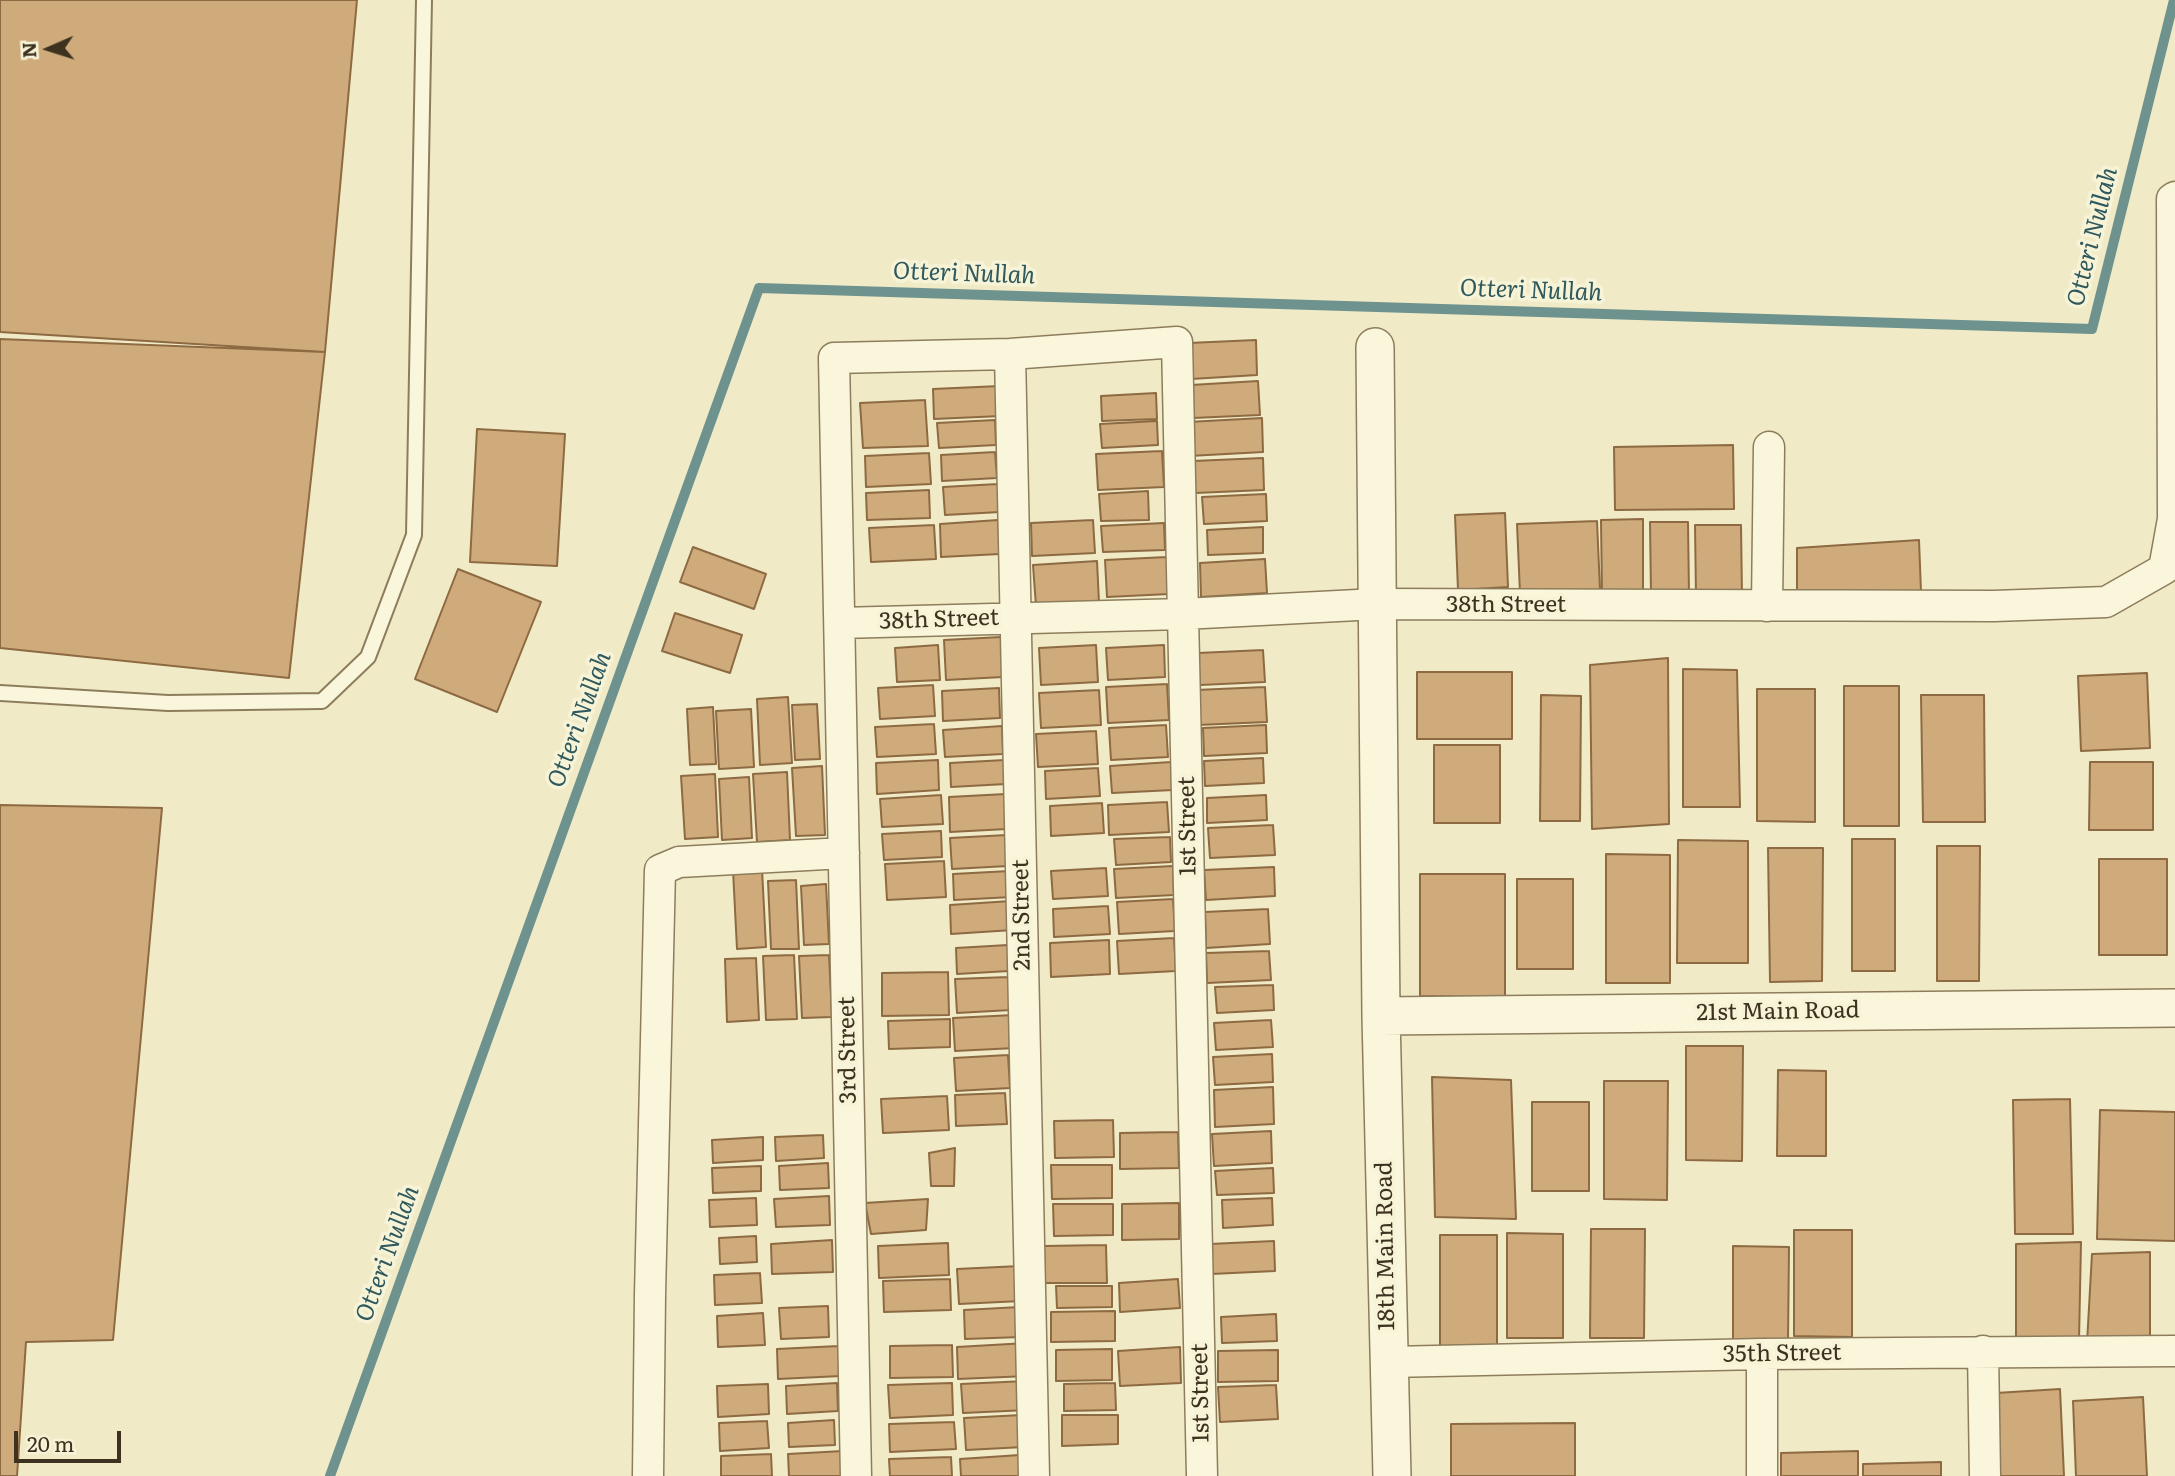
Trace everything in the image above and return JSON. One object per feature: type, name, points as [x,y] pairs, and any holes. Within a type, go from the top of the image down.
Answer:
[{"type":"street","name":"38th Street","points":[[840,623],[1183,614],[1377,604],[1994,606],[2106,602],[2164,569],[2173,519],[2172,199],[2175,197]]},
{"type":"street","name":"1st Street","points":[[1010,354],[1177,342],[1202,1476]]},
{"type":"street","name":"18th Main Road","points":[[1375,347],[1381,1016],[1392,1476]]},
{"type":"street","name":"2nd Street","points":[[1010,354],[1034,1476]]},
{"type":"street","name":"3rd Street","points":[[856,1476],[834,358],[1010,354]]},
{"type":"street","points":[[1767,606],[1769,447]]},
{"type":"street","points":[[648,1476],[660,870],[679,862],[844,853]]},
{"type":"street","name":"21st Main Road","points":[[1381,1016],[2175,1008]]},
{"type":"street","points":[[1983,1351],[1985,1476]]},
{"type":"street","name":"35th Street","points":[[1389,1362],[1762,1354],[2175,1351]]},
{"type":"street","points":[[1762,1354],[1762,1476]]},
{"type":"lane","points":[[0,693],[168,703],[322,701],[368,657],[414,535],[424,0]]},
{"type":"building","points":[[0,0],[357,0],[325,352],[0,332]]},
{"type":"building","points":[[0,339],[325,352],[289,678],[0,648]]},
{"type":"building","points":[[1256,340],[1257,375],[1191,379],[1189,343]]},
{"type":"building","points":[[1258,381],[1260,415],[1193,418],[1191,385]]},
{"type":"building","points":[[1000,386],[1001,416],[934,419],[933,389]]},
{"type":"building","points":[[1156,393],[1157,419],[1102,421],[1101,396]]},
{"type":"building","points":[[925,400],[928,446],[863,448],[860,403]]},
{"type":"building","points":[[1262,418],[1263,452],[1189,456],[1188,422]]},
{"type":"building","points":[[995,420],[996,445],[939,448],[937,423]]},
{"type":"building","points":[[1157,421],[1158,445],[1102,448],[1100,424]]},
{"type":"building","points":[[477,429],[565,434],[557,566],[470,562]]},
{"type":"building","points":[[1733,445],[1734,509],[1615,510],[1614,447]]},
{"type":"building","points":[[1162,451],[1164,487],[1098,490],[1096,454]]},
{"type":"building","points":[[995,452],[997,478],[942,481],[941,455]]},
{"type":"building","points":[[929,453],[931,484],[866,487],[865,456]]},
{"type":"building","points":[[1263,458],[1264,490],[1195,493],[1193,461]]},
{"type":"building","points":[[998,484],[1000,512],[945,515],[943,487]]},
{"type":"building","points":[[929,490],[930,518],[867,520],[866,493]]},
{"type":"building","points":[[1148,491],[1149,520],[1101,521],[1099,494]]},
{"type":"building","points":[[1266,494],[1267,521],[1204,524],[1202,497]]},
{"type":"building","points":[[1505,513],[1508,587],[1458,590],[1455,515]]},
{"type":"building","points":[[1643,519],[1643,594],[1602,594],[1601,520]]},
{"type":"building","points":[[998,520],[1000,554],[941,557],[940,524]]},
{"type":"building","points":[[1093,520],[1095,553],[1032,556],[1031,523]]},
{"type":"building","points":[[1597,521],[1600,590],[1520,593],[1517,524]]},
{"type":"building","points":[[1650,522],[1688,522],[1689,594],[1651,595]]},
{"type":"building","points":[[1164,523],[1165,550],[1103,552],[1101,526]]},
{"type":"building","points":[[934,525],[936,559],[871,562],[869,528]]},
{"type":"building","points":[[1695,525],[1741,525],[1742,597],[1696,597]]},
{"type":"building","points":[[1263,527],[1263,553],[1208,555],[1207,530]]},
{"type":"building","points":[[1919,540],[1921,592],[1797,594],[1797,548]]},
{"type":"building","points":[[693,547],[766,574],[754,609],[680,582]]},
{"type":"building","points":[[1167,557],[1169,594],[1107,597],[1105,560]]},
{"type":"building","points":[[1265,559],[1267,593],[1201,597],[1200,563]]},
{"type":"building","points":[[1097,561],[1099,603],[1036,606],[1033,565]]},
{"type":"building","points":[[458,569],[541,602],[497,712],[415,679]]},
{"type":"building","points":[[675,613],[742,635],[730,673],[662,651]]},
{"type":"building","points":[[1001,637],[1003,677],[946,680],[944,640]]},
{"type":"building","points":[[938,645],[940,680],[897,682],[895,648]]},
{"type":"building","points":[[1096,645],[1098,682],[1041,685],[1039,648]]},
{"type":"building","points":[[1164,645],[1165,677],[1108,680],[1106,648]]},
{"type":"building","points":[[1263,650],[1265,682],[1200,685],[1198,653]]},
{"type":"building","points":[[1668,658],[1669,824],[1592,829],[1590,665]]},
{"type":"building","points":[[1683,669],[1737,670],[1740,807],[1683,807]]},
{"type":"building","points":[[1417,672],[1512,672],[1512,739],[1417,739]]},
{"type":"building","points":[[2147,673],[2150,748],[2081,751],[2078,676]]},
{"type":"building","points":[[1167,684],[1169,720],[1108,723],[1106,687]]},
{"type":"building","points":[[933,685],[935,716],[880,719],[878,688]]},
{"type":"building","points":[[1844,686],[1899,686],[1899,826],[1844,826]]},
{"type":"building","points":[[1265,687],[1267,722],[1198,725],[1196,690]]},
{"type":"building","points":[[999,688],[1000,718],[943,721],[942,691]]},
{"type":"building","points":[[1757,689],[1815,689],[1815,822],[1757,821]]},
{"type":"building","points":[[1099,690],[1101,725],[1041,728],[1039,693]]},
{"type":"building","points":[[1541,695],[1581,696],[1580,821],[1540,821]]},
{"type":"building","points":[[1921,695],[1984,695],[1985,822],[1923,822]]},
{"type":"building","points":[[788,697],[792,763],[760,765],[757,699]]},
{"type":"building","points":[[817,704],[820,759],[795,760],[792,705]]},
{"type":"building","points":[[713,707],[716,764],[690,765],[687,709]]},
{"type":"building","points":[[751,709],[754,767],[719,769],[716,711]]},
{"type":"building","points":[[934,724],[936,754],[877,757],[875,727]]},
{"type":"building","points":[[1166,725],[1168,757],[1111,760],[1109,728]]},
{"type":"building","points":[[1266,725],[1267,753],[1204,756],[1203,728]]},
{"type":"building","points":[[1002,726],[1003,754],[945,757],[943,730]]},
{"type":"building","points":[[1096,731],[1098,764],[1038,767],[1036,734]]},
{"type":"building","points":[[1434,745],[1500,745],[1500,823],[1434,823]]},
{"type":"building","points":[[1263,758],[1264,783],[1205,786],[1204,761]]},
{"type":"building","points":[[938,760],[939,790],[877,794],[876,763]]},
{"type":"building","points":[[1005,760],[1006,784],[951,787],[950,763]]},
{"type":"building","points":[[1171,762],[1173,790],[1112,793],[1110,766]]},
{"type":"building","points":[[2090,762],[2153,762],[2153,830],[2089,830]]},
{"type":"building","points":[[822,766],[825,835],[796,836],[792,768]]},
{"type":"building","points":[[1098,768],[1100,796],[1046,799],[1045,771]]},
{"type":"building","points":[[787,772],[790,840],[757,842],[753,774]]},
{"type":"building","points":[[715,774],[718,837],[685,839],[681,776]]},
{"type":"building","points":[[749,777],[752,838],[722,840],[719,779]]},
{"type":"building","points":[[1006,794],[1007,829],[950,832],[949,797]]},
{"type":"building","points":[[941,795],[943,824],[882,827],[880,799]]},
{"type":"building","points":[[1266,795],[1267,820],[1207,823],[1207,798]]},
{"type":"building","points":[[1167,802],[1169,832],[1109,835],[1108,805]]},
{"type":"building","points":[[1102,803],[1104,833],[1051,836],[1050,806]]},
{"type":"building","points":[[0,805],[162,808],[113,1340],[26,1342],[17,1476],[0,1476]]},
{"type":"building","points":[[1273,825],[1275,855],[1210,858],[1208,828]]},
{"type":"building","points":[[941,831],[942,857],[884,860],[882,834]]},
{"type":"building","points":[[1007,835],[1008,866],[952,869],[950,838]]},
{"type":"building","points":[[1170,837],[1171,862],[1116,865],[1114,839]]},
{"type":"building","points":[[1852,839],[1895,839],[1895,971],[1852,971]]},
{"type":"building","points":[[1678,840],[1748,841],[1748,963],[1677,963]]},
{"type":"building","points":[[1937,846],[1980,846],[1979,981],[1937,981]]},
{"type":"building","points":[[1768,848],[1823,848],[1822,981],[1770,982]]},
{"type":"building","points":[[1606,854],[1670,855],[1670,983],[1606,983]]},
{"type":"building","points":[[2099,859],[2167,859],[2167,955],[2099,955]]},
{"type":"building","points":[[944,861],[946,897],[887,900],[885,864]]},
{"type":"building","points":[[1173,866],[1174,895],[1116,898],[1114,869]]},
{"type":"building","points":[[1274,867],[1275,896],[1206,900],[1204,870]]},
{"type":"building","points":[[1106,868],[1108,896],[1053,899],[1051,871]]},
{"type":"building","points":[[762,869],[766,947],[737,949],[733,870]]},
{"type":"building","points":[[1010,871],[1012,897],[954,900],[953,874]]},
{"type":"building","points":[[1420,874],[1505,874],[1505,997],[1420,996]]},
{"type":"building","points":[[1517,879],[1573,879],[1573,969],[1517,969]]},
{"type":"building","points":[[796,880],[799,949],[771,949],[768,881]]},
{"type":"building","points":[[826,884],[829,944],[804,945],[801,886]]},
{"type":"building","points":[[1173,899],[1175,931],[1119,934],[1117,902]]},
{"type":"building","points":[[1011,901],[1013,930],[951,934],[950,905]]},
{"type":"building","points":[[1108,906],[1110,934],[1054,937],[1053,909]]},
{"type":"building","points":[[1268,909],[1270,944],[1206,948],[1205,912]]},
{"type":"building","points":[[1174,938],[1176,971],[1119,974],[1117,941]]},
{"type":"building","points":[[1109,940],[1110,974],[1051,977],[1050,943]]},
{"type":"building","points":[[1008,945],[1009,971],[957,974],[956,948]]},
{"type":"building","points":[[1269,951],[1271,980],[1207,983],[1206,953]]},
{"type":"building","points":[[794,955],[797,1019],[766,1020],[763,956]]},
{"type":"building","points":[[829,955],[832,1017],[802,1018],[799,956]]},
{"type":"building","points":[[756,958],[759,1020],[727,1022],[725,959]]},
{"type":"building","points":[[948,972],[949,1015],[882,1016],[882,973]]},
{"type":"building","points":[[1009,977],[1011,1010],[957,1013],[955,979]]},
{"type":"building","points":[[1273,985],[1274,1010],[1217,1013],[1215,987]]},
{"type":"building","points":[[1014,1015],[1015,1048],[955,1051],[953,1018]]},
{"type":"building","points":[[950,1019],[950,1047],[889,1049],[888,1021]]},
{"type":"building","points":[[1271,1020],[1273,1047],[1216,1050],[1214,1023]]},
{"type":"building","points":[[1686,1046],[1743,1046],[1742,1161],[1686,1160]]},
{"type":"building","points":[[1272,1054],[1273,1082],[1215,1085],[1213,1057]]},
{"type":"building","points":[[1008,1055],[1010,1088],[956,1091],[954,1058]]},
{"type":"building","points":[[1778,1070],[1826,1071],[1826,1156],[1777,1156]]},
{"type":"building","points":[[1432,1077],[1511,1080],[1516,1219],[1435,1217]]},
{"type":"building","points":[[1604,1081],[1668,1081],[1667,1200],[1604,1199]]},
{"type":"building","points":[[1273,1087],[1274,1124],[1215,1127],[1214,1090]]},
{"type":"building","points":[[1005,1093],[1007,1124],[956,1126],[955,1095]]},
{"type":"building","points":[[947,1096],[949,1130],[883,1133],[881,1099]]},
{"type":"building","points":[[2070,1099],[2073,1234],[2015,1234],[2013,1100]]},
{"type":"building","points":[[1532,1102],[1589,1102],[1589,1191],[1532,1191]]},
{"type":"building","points":[[2100,1110],[2175,1112],[2175,1241],[2097,1239]]},
{"type":"building","points":[[1113,1120],[1114,1157],[1055,1158],[1054,1121]]},
{"type":"building","points":[[1271,1131],[1272,1163],[1214,1166],[1212,1134]]},
{"type":"building","points":[[1178,1132],[1179,1168],[1120,1169],[1120,1133]]},
{"type":"building","points":[[823,1135],[824,1158],[776,1161],[775,1137]]},
{"type":"building","points":[[763,1137],[763,1160],[713,1163],[712,1140]]},
{"type":"building","points":[[955,1148],[954,1186],[931,1186],[929,1153]]},
{"type":"building","points":[[828,1163],[829,1188],[780,1190],[779,1166]]},
{"type":"building","points":[[1051,1165],[1112,1165],[1112,1198],[1052,1199]]},
{"type":"building","points":[[761,1166],[761,1191],[713,1193],[712,1168]]},
{"type":"building","points":[[1273,1168],[1274,1193],[1217,1195],[1215,1171]]},
{"type":"building","points":[[829,1196],[830,1225],[776,1227],[774,1199]]},
{"type":"building","points":[[756,1198],[757,1225],[710,1227],[709,1200]]},
{"type":"building","points":[[1272,1198],[1273,1225],[1223,1228],[1222,1200]]},
{"type":"building","points":[[928,1199],[926,1230],[871,1234],[865,1203]]},
{"type":"building","points":[[1179,1203],[1179,1239],[1122,1240],[1122,1204]]},
{"type":"building","points":[[1053,1204],[1113,1204],[1113,1235],[1054,1236]]},
{"type":"building","points":[[1591,1229],[1645,1229],[1644,1338],[1590,1338]]},
{"type":"building","points":[[1794,1230],[1852,1230],[1852,1337],[1794,1336]]},
{"type":"building","points":[[1507,1233],[1563,1234],[1563,1338],[1507,1338]]},
{"type":"building","points":[[1440,1235],[1497,1235],[1497,1347],[1440,1347]]},
{"type":"building","points":[[756,1236],[757,1262],[720,1264],[719,1238]]},
{"type":"building","points":[[832,1240],[833,1272],[772,1274],[771,1244]]},
{"type":"building","points":[[1274,1241],[1275,1271],[1211,1274],[1210,1244]]},
{"type":"building","points":[[2081,1242],[2079,1341],[2016,1341],[2016,1244]]},
{"type":"building","points":[[948,1243],[949,1275],[879,1278],[878,1246]]},
{"type":"building","points":[[1106,1245],[1107,1283],[1045,1283],[1044,1246]]},
{"type":"building","points":[[1733,1246],[1789,1247],[1788,1342],[1733,1341]]},
{"type":"building","points":[[2150,1252],[2150,1346],[2087,1343],[2092,1254]]},
{"type":"building","points":[[1020,1266],[1021,1301],[959,1304],[957,1269]]},
{"type":"building","points":[[760,1273],[762,1303],[715,1305],[714,1275]]},
{"type":"building","points":[[950,1279],[951,1310],[884,1312],[883,1281]]},
{"type":"building","points":[[1178,1279],[1180,1308],[1120,1312],[1119,1283]]},
{"type":"building","points":[[1056,1286],[1112,1286],[1112,1307],[1057,1308]]},
{"type":"building","points":[[828,1306],[829,1337],[781,1339],[779,1308]]},
{"type":"building","points":[[1020,1307],[1021,1337],[965,1339],[964,1310]]},
{"type":"building","points":[[1115,1311],[1115,1341],[1051,1342],[1051,1312]]},
{"type":"building","points":[[763,1313],[765,1345],[718,1347],[717,1316]]},
{"type":"building","points":[[1276,1314],[1277,1341],[1222,1343],[1221,1317]]},
{"type":"building","points":[[1027,1343],[1028,1376],[958,1379],[957,1347]]},
{"type":"building","points":[[952,1345],[953,1377],[890,1378],[890,1346]]},
{"type":"building","points":[[839,1346],[841,1376],[778,1379],[777,1349]]},
{"type":"building","points":[[1180,1347],[1181,1383],[1120,1386],[1118,1351]]},
{"type":"building","points":[[1112,1349],[1112,1380],[1056,1381],[1056,1350]]},
{"type":"building","points":[[1278,1350],[1278,1381],[1218,1382],[1218,1351]]},
{"type":"building","points":[[1026,1381],[1028,1410],[963,1413],[961,1384]]},
{"type":"building","points":[[837,1383],[838,1411],[787,1414],[786,1386]]},
{"type":"building","points":[[952,1383],[953,1415],[890,1418],[888,1385]]},
{"type":"building","points":[[1115,1383],[1116,1410],[1064,1411],[1064,1384]]},
{"type":"building","points":[[768,1384],[769,1414],[718,1417],[717,1386]]},
{"type":"building","points":[[1276,1385],[1278,1419],[1220,1422],[1218,1387]]},
{"type":"building","points":[[2060,1389],[2064,1476],[2000,1476],[1996,1393]]},
{"type":"building","points":[[2143,1397],[2147,1476],[2076,1476],[2073,1401]]},
{"type":"building","points":[[1022,1415],[1024,1447],[966,1450],[964,1418]]},
{"type":"building","points":[[1062,1415],[1118,1415],[1118,1444],[1062,1446]]},
{"type":"building","points":[[834,1420],[835,1445],[789,1447],[788,1423]]},
{"type":"building","points":[[767,1421],[769,1448],[720,1451],[719,1423]]},
{"type":"building","points":[[954,1422],[956,1449],[890,1452],[889,1424]]},
{"type":"building","points":[[1575,1423],[1575,1476],[1451,1476],[1451,1424]]},
{"type":"building","points":[[843,1451],[843,1476],[789,1476],[788,1454]]},
{"type":"building","points":[[1858,1451],[1858,1476],[1781,1476],[1781,1453]]},
{"type":"building","points":[[771,1454],[772,1476],[721,1476],[721,1456]]},
{"type":"building","points":[[1020,1455],[1021,1476],[961,1476],[960,1459]]},
{"type":"building","points":[[951,1457],[952,1476],[890,1476],[889,1459]]},
{"type":"building","points":[[1941,1462],[1941,1476],[1863,1476],[1863,1464]]},
{"type":"waterway","name":"Otteri Nullah","points":[[330,1476],[759,288],[2092,329],[2174,0]]}]
